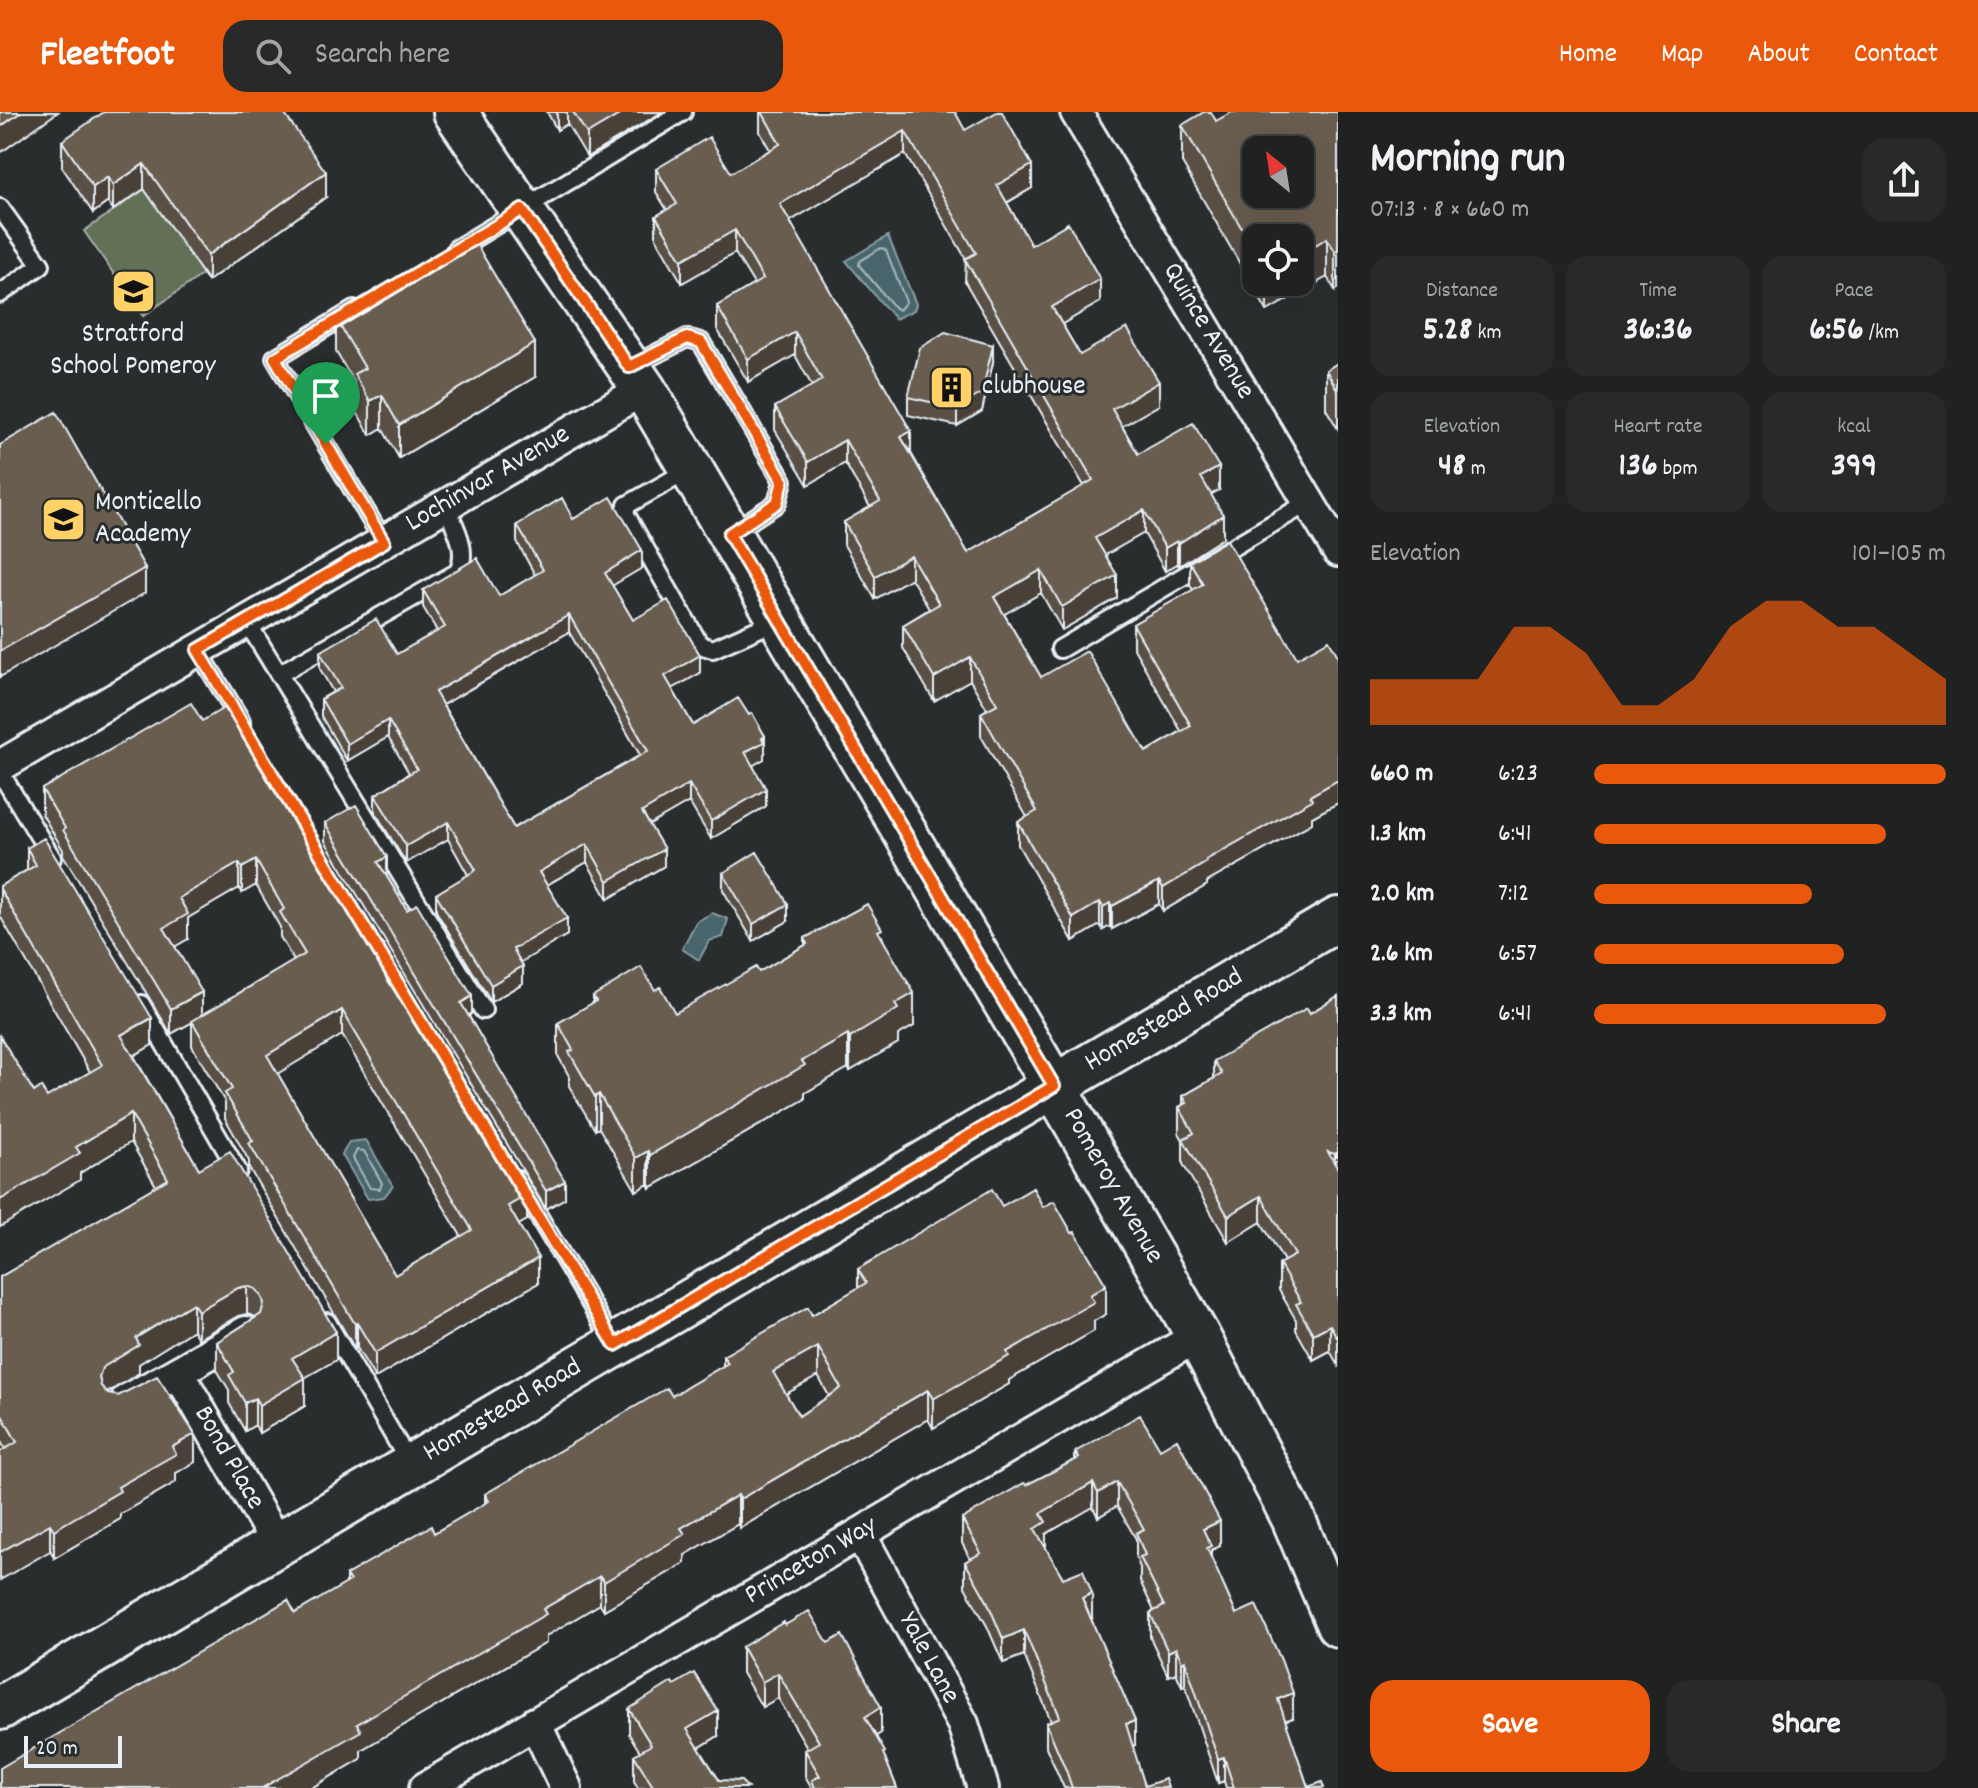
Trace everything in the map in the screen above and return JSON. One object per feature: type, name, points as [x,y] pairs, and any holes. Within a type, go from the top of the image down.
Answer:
[{"type":"street","name":"Pomeroy Avenue","points":[[455,112],[636,378],[1054,1086],[1198,1336],[1293,1518],[1338,1625]]},
{"type":"street","name":"Quince Avenue","points":[[1076,112],[1338,551]]},
{"type":"street","name":"Lochinvar Avenue","points":[[0,766],[446,506],[636,378]]},
{"type":"street","name":"Homestead Road","points":[[0,1708],[1338,919]]},
{"type":"street","points":[[117,1406],[246,1332]]},
{"type":"street","name":"Princeton Way","points":[[425,1788],[1198,1336]]},
{"type":"street","name":"Bond Place","points":[[178,1372],[277,1544]]},
{"type":"street","name":"Yale Lane","points":[[860,1534],[963,1724],[983,1788]]},
{"type":"street","points":[[535,1723],[566,1788]]},
{"type":"lane","points":[[439,259],[683,112]]},
{"type":"lane","points":[[0,208],[41,265],[0,294]]},
{"type":"lane","points":[[370,300],[275,358],[384,542]]},
{"type":"lane","points":[[636,378],[687,338],[701,342],[783,481],[777,503],[729,534]]},
{"type":"lane","points":[[691,469],[627,505],[625,513],[700,645],[713,649],[780,619]]},
{"type":"lane","points":[[1060,649],[1309,502]]},
{"type":"lane","points":[[279,674],[458,572],[464,561],[462,549],[446,506]]},
{"type":"lane","points":[[247,622],[483,1010]]},
{"type":"lane","points":[[198,650],[247,731]]},
{"type":"lane","points":[[0,772],[61,872]]},
{"type":"lane","points":[[132,989],[245,1181]]},
{"type":"lane","points":[[506,1162],[615,1345]]},
{"type":"lane","points":[[317,1305],[411,1465]]},
{"type":"green space","points":[[145,189],[203,274],[143,316],[84,231]]},
{"type":"water","points":[[888,236],[916,304],[914,310],[895,319],[846,261]]},
{"type":"water","points":[[712,913],[728,919],[723,937],[709,941],[699,960],[682,949],[696,922]]},
{"type":"water","points":[[366,1140],[393,1186],[384,1197],[368,1199],[342,1155],[349,1142]]},
{"type":"building","points":[[0,112],[21,112],[0,127]]},
{"type":"building","points":[[104,112],[283,112],[326,172],[208,255],[144,164],[113,185],[108,177],[93,187],[62,141]]},
{"type":"building","points":[[573,112],[624,112],[587,134]]},
{"type":"building","points":[[762,112],[955,112],[965,130],[1002,112],[1032,165],[997,185],[1031,245],[1068,223],[1100,279],[1052,307],[1080,355],[1127,328],[1159,382],[1112,409],[1138,454],[1193,423],[1219,467],[1201,477],[1223,515],[1179,543],[1177,541],[1165,548],[1144,510],[1095,538],[1117,575],[1062,607],[1041,570],[994,597],[1041,677],[1087,651],[1146,752],[1191,726],[1133,624],[1203,584],[1190,562],[1227,540],[1297,658],[1329,640],[1338,656],[1338,780],[1310,796],[1312,800],[1163,888],[1159,881],[1112,906],[1110,903],[1103,907],[1100,902],[1073,918],[1018,822],[1037,811],[981,713],[997,704],[970,657],[934,678],[903,625],[939,604],[911,556],[875,576],[844,522],[880,501],[845,440],[808,462],[775,407],[822,380],[795,332],[748,359],[717,306],[763,279],[735,230],[682,260],[656,216],[677,204],[656,169],[709,137],[731,173],[780,144]],"holes":[[[905,131],[976,253],[965,259],[1093,480],[968,553],[901,437],[911,431],[780,204]]]},
{"type":"building","points":[[1204,112],[1211,112],[1216,121],[1232,112],[1338,112],[1338,250],[1335,251],[1327,238],[1314,246],[1314,224],[1242,224],[1242,229],[1182,125]]},
{"type":"building","points":[[472,237],[535,343],[399,425],[382,395],[370,401],[354,374],[365,368],[336,319]]},
{"type":"building","name":"clubhouse","points":[[945,332],[993,345],[982,393],[957,408],[908,397],[920,348]]},
{"type":"building","points":[[1338,363],[1338,391],[1326,370]]},
{"type":"building","name":"Monticello Academy","points":[[56,412],[145,568],[0,651],[0,445]]},
{"type":"building","points":[[611,497],[642,550],[605,573],[633,620],[668,600],[700,655],[665,676],[693,725],[738,698],[749,715],[752,713],[765,736],[762,738],[764,742],[745,752],[766,789],[711,821],[689,784],[642,812],[664,849],[608,881],[587,844],[539,872],[567,918],[513,949],[523,966],[491,985],[436,894],[476,870],[448,822],[406,846],[375,795],[417,769],[388,720],[347,744],[321,699],[341,688],[320,652],[376,619],[397,654],[445,627],[423,590],[477,558],[499,596],[543,570],[517,525],[562,498],[573,519]],"holes":[[[569,615],[648,751],[514,828],[435,692]]]},
{"type":"building","points":[[191,703],[202,721],[231,704],[527,1195],[508,1206],[538,1258],[375,1353],[249,1143],[253,1141],[225,1093],[232,1089],[192,1021],[305,954],[280,912],[284,909],[256,860],[242,868],[239,863],[179,898],[188,914],[164,928],[202,992],[171,1009],[63,830],[65,828],[42,789]],"holes":[[[342,1010],[472,1230],[395,1275],[267,1055]]]},
{"type":"building","points":[[356,805],[387,857],[378,862],[407,910],[417,904],[472,996],[461,1003],[565,1181],[546,1191],[325,823]]},
{"type":"building","points":[[44,838],[152,1018],[121,1035],[199,1169],[230,1151],[336,1332],[292,1358],[305,1378],[259,1405],[255,1398],[245,1403],[229,1375],[234,1372],[217,1342],[261,1314],[264,1303],[256,1289],[247,1286],[238,1288],[198,1311],[193,1303],[148,1330],[136,1338],[139,1345],[102,1368],[99,1377],[101,1386],[108,1394],[118,1396],[157,1376],[195,1434],[172,1447],[176,1454],[118,1487],[120,1491],[54,1530],[50,1524],[0,1552],[0,1452],[17,1442],[0,1412],[0,1277],[168,1179],[131,1114],[76,1147],[80,1153],[0,1200],[0,1036],[34,1092],[41,1087],[47,1097],[102,1065],[0,889],[0,886],[36,865],[27,848]]},
{"type":"building","points":[[757,852],[788,904],[753,924],[723,873]]},
{"type":"building","points":[[867,904],[882,929],[878,931],[914,993],[895,1004],[898,1009],[850,1038],[848,1035],[802,1061],[805,1065],[650,1155],[648,1151],[636,1158],[599,1094],[595,1097],[569,1052],[573,1050],[558,1023],[596,1001],[593,996],[641,967],[655,990],[660,987],[675,1013],[756,967],[759,972],[807,944],[805,938]]},
{"type":"building","points":[[1338,996],[1338,1152],[1328,1152],[1338,1169],[1338,1339],[1330,1325],[1313,1334],[1296,1304],[1301,1302],[1279,1264],[1295,1255],[1261,1196],[1228,1216],[1183,1139],[1194,1133],[1179,1107],[1187,1103],[1183,1096],[1222,1074],[1214,1061],[1307,1008],[1310,1013]]},
{"type":"building","points":[[1033,1188],[1043,1207],[1054,1201],[1106,1285],[1090,1295],[1094,1302],[1007,1352],[1009,1356],[933,1399],[928,1390],[740,1499],[738,1495],[681,1528],[685,1534],[604,1582],[600,1576],[543,1609],[546,1614],[357,1724],[361,1731],[262,1788],[0,1788],[0,1768],[288,1600],[295,1613],[350,1581],[346,1575],[431,1526],[434,1533],[489,1501],[485,1494],[667,1388],[672,1396],[728,1363],[723,1356],[808,1307],[812,1315],[866,1283],[858,1269],[992,1189],[1002,1206]],"holes":[[[818,1347],[841,1388],[799,1416],[773,1372]]]},
{"type":"building","points":[[1140,1415],[1160,1449],[1177,1439],[1220,1521],[1203,1529],[1211,1546],[1207,1548],[1236,1614],[1256,1605],[1293,1693],[1278,1699],[1308,1787],[1322,1782],[1324,1788],[1234,1788],[1224,1757],[1218,1759],[1185,1660],[1182,1662],[1176,1648],[1168,1652],[1150,1613],[1164,1606],[1140,1557],[1145,1555],[1136,1533],[1144,1529],[1117,1482],[1098,1493],[1093,1483],[1041,1513],[1046,1522],[1035,1529],[1063,1578],[1083,1570],[1092,1593],[1082,1598],[1135,1721],[1126,1724],[1145,1786],[1165,1779],[1168,1788],[1072,1788],[1046,1723],[1060,1717],[1024,1630],[1003,1639],[987,1601],[965,1562],[981,1553],[962,1519],[1024,1483],[1026,1485],[1079,1458],[1075,1452]]},
{"type":"building","points":[[809,1611],[828,1643],[842,1635],[881,1707],[865,1717],[885,1752],[897,1788],[815,1788],[812,1780],[820,1776],[805,1750],[819,1742],[778,1673],[762,1682],[742,1647]]},
{"type":"building","points":[[694,1673],[718,1711],[687,1729],[719,1780],[741,1781],[748,1788],[654,1788],[634,1755],[651,1745],[629,1709],[672,1682],[674,1685]]},
{"type":"place","name":"Stratford School Pomeroy","points":[[133,291]]},
{"type":"place","name":"clubhouse","points":[[951,388]]},
{"type":"place","name":"Monticello Academy","points":[[64,520]]},
{"type":"route","points":[[522,210],[629,367],[687,338],[701,342],[783,481],[777,503],[729,534],[1054,1086],[615,1345],[198,650],[384,542],[326,444],[275,358],[522,210]]}]
